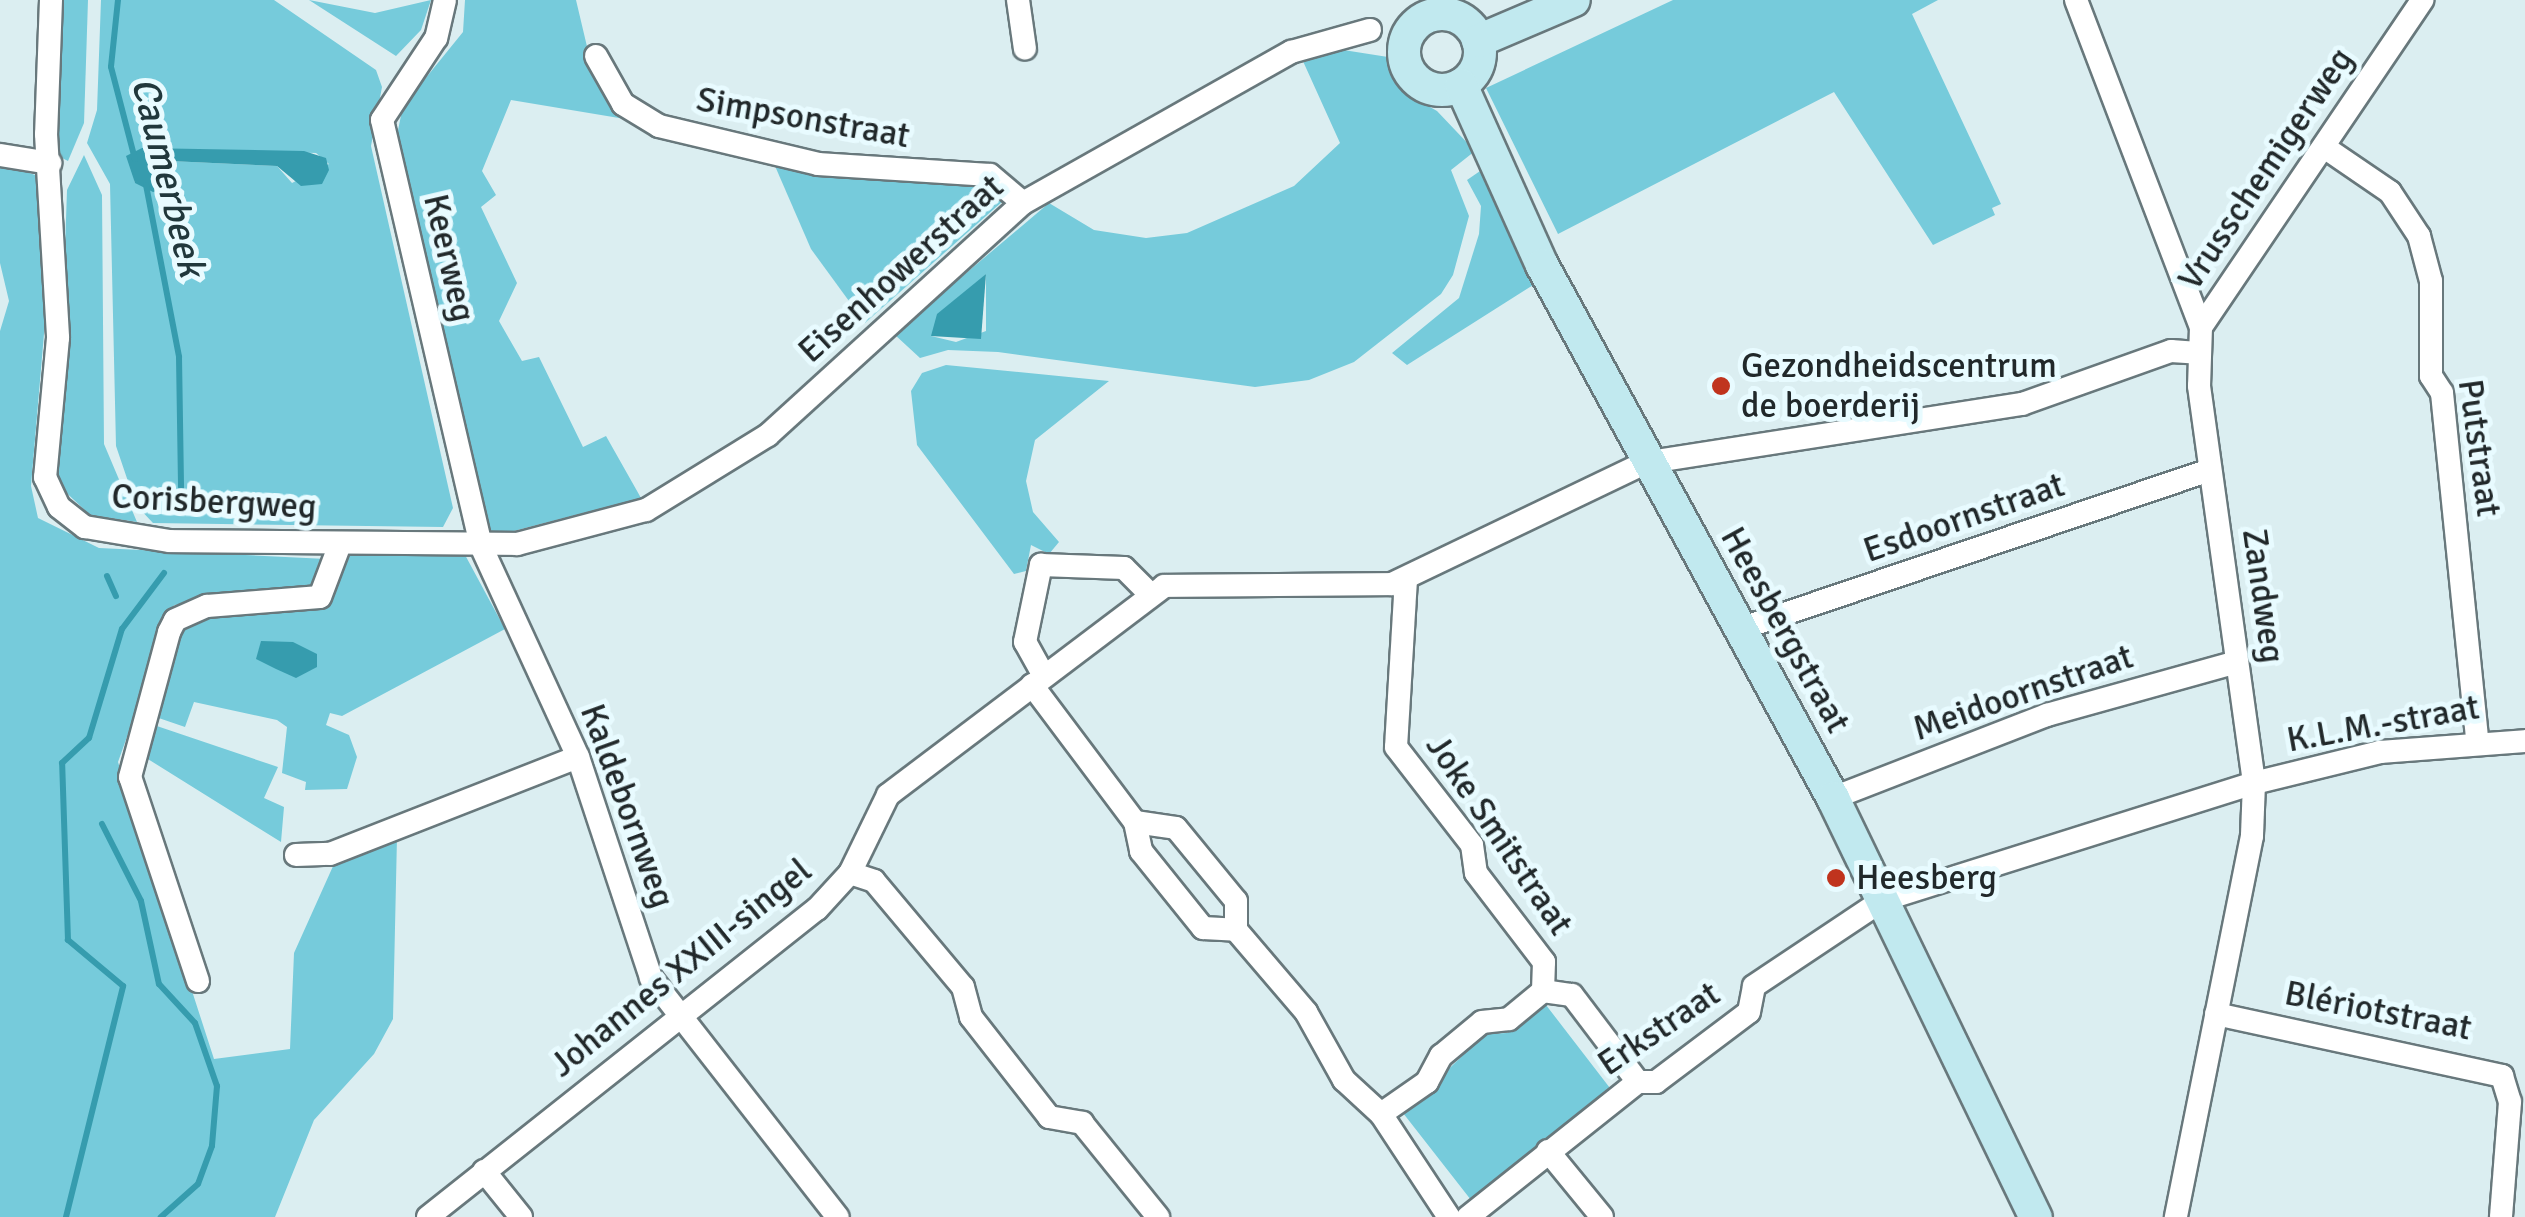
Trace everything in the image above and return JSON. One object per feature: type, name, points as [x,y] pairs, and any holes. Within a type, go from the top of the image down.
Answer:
[{"type":"street","name":"Corisbergweg","points":[[51,0],[50,163],[58,338],[46,477],[59,507],[118,538],[481,546]]},
{"type":"street","name":"Keerweg","points":[[446,0],[436,38],[382,120],[481,546]]},
{"type":"street","points":[[1018,0],[1025,49]]},
{"type":"street","points":[[1478,41],[1574,0]]},
{"type":"street","name":"Zandweg","points":[[2076,0],[2201,327],[2198,353],[2210,470],[2254,783],[2252,836],[2176,1217]]},
{"type":"street","name":"Vrusschemigerweg","points":[[2201,327],[2326,149],[2422,0]]},
{"type":"street","points":[[1426,9],[1457,18],[1478,41],[1478,65],[1461,85],[1431,88],[1406,65],[1405,42],[1426,9]]},
{"type":"street","name":"Eisenhowerstraat","points":[[481,546],[602,526],[728,464],[1023,203],[1291,52],[1370,30]]},
{"type":"street","name":"Simpsonstraat","points":[[596,56],[623,104],[659,126],[818,164],[990,175],[1023,203]]},
{"type":"street","name":"Heesbergstraat","points":[[1461,85],[1489,158],[1644,463],[1833,798],[2036,1217]]},
{"type":"street","name":"Putstraat","points":[[2326,149],[2390,192],[2419,236],[2430,281],[2431,376],[2442,393],[2477,740]]},
{"type":"street","points":[[0,155],[50,163]]},
{"type":"street","name":"Johannes XXIII-singel","points":[[428,1217],[678,1020],[850,874],[888,795],[1151,595],[1185,581],[1338,590],[1406,579],[1644,463],[2022,404],[2171,351],[2198,353]]},
{"type":"street","name":"Esdoornstraat","points":[[1740,630],[2210,470]]},
{"type":"street","points":[[198,981],[132,792],[132,754],[152,684],[175,620],[207,606],[320,597],[340,544]]},
{"type":"street","name":"Kaldebornweg","points":[[481,546],[578,757],[647,969],[678,1020],[838,1217]]},
{"type":"street","points":[[1151,595],[1124,568],[1041,565],[1026,642],[1038,681],[1135,822],[1141,852],[1203,928],[1236,930]]},
{"type":"street","name":"Joke Smitstraat","points":[[1406,579],[1396,746],[1472,845],[1476,873],[1544,962],[1543,991],[1572,995],[1638,1082]]},
{"type":"street","name":"Meidoornstraat","points":[[1833,798],[2047,715],[2237,662]]},
{"type":"street","name":"K.L.M.-straat","points":[[1883,900],[2254,783],[2477,740],[2525,741]]},
{"type":"street","points":[[296,855],[330,854],[578,757]]},
{"type":"street","points":[[1135,822],[1176,828],[1236,901],[1236,930],[1306,1012],[1344,1080],[1381,1114],[1449,1217]]},
{"type":"street","points":[[850,874],[874,881],[963,987],[971,1017],[1049,1118],[1082,1123],[1158,1217]]},
{"type":"street","name":"Erkstraat","points":[[1468,1217],[1638,1082],[1656,1082],[1748,1012],[1754,986],[1883,900]]},
{"type":"street","points":[[1381,1114],[1427,1082],[1441,1056],[1482,1022],[1509,1019],[1543,991]]},
{"type":"street","name":"Blériotstraat","points":[[2216,1014],[2502,1076],[2510,1102],[2501,1217]]},
{"type":"street","points":[[1548,1151],[1602,1217]]},
{"type":"street","points":[[484,1171],[522,1217]]},
{"type":"shaded area","points":[[59,0],[88,0],[84,123],[68,161],[56,155]]},
{"type":"shaded area","points":[[101,0],[274,0],[376,70],[382,87],[371,146],[453,508],[443,527],[153,523],[136,505],[116,446],[110,184],[87,143],[97,110]],"holes":[[[142,148],[316,153],[329,164],[292,183],[277,166],[170,161],[163,165],[173,175],[135,183],[131,165]]]},
{"type":"shaded area","points":[[309,0],[375,13],[431,0],[421,30],[396,56]]},
{"type":"shaded area","points":[[465,0],[576,0],[589,55],[625,119],[511,100],[482,171],[496,195],[481,207],[517,283],[499,321],[522,361],[539,357],[583,447],[606,436],[641,498],[502,534],[486,529],[396,140],[403,106],[463,32]]},
{"type":"shaded area","points":[[1673,0],[1938,0],[1912,14],[2001,204],[1992,208],[1995,215],[1933,245],[1834,92],[1558,234],[1486,88]]},
{"type":"shaded area","points":[[1337,49],[1388,57],[1407,94],[1437,111],[1475,151],[1451,170],[1469,216],[1453,275],[1441,294],[1354,362],[1309,380],[1255,387],[998,352],[948,350],[920,358],[894,334],[1049,203],[1094,230],[1146,238],[1187,233],[1294,186],[1340,143],[1302,59]],"holes":[[[986,274],[986,331],[956,342],[931,336]]]},
{"type":"shaded area","points":[[84,155],[102,195],[104,444],[137,522],[90,515],[57,484],[67,190]]},
{"type":"shaded area","points":[[0,163],[41,177],[52,240],[31,486],[38,518],[99,548],[327,559],[317,586],[303,593],[174,605],[118,762],[214,1059],[290,1049],[294,953],[334,864],[397,837],[393,1019],[374,1054],[314,1120],[275,1217],[0,1217],[0,331],[9,301],[0,263]]},
{"type":"shaded area","points":[[775,166],[975,185],[1003,201],[865,323],[811,249]]},
{"type":"shaded area","points":[[1483,169],[1538,282],[1407,365],[1392,353],[1459,298],[1479,234],[1481,206],[1467,180]]},
{"type":"shaded area","points":[[946,365],[1109,381],[1035,440],[1026,481],[1033,512],[1059,542],[1049,554],[1031,545],[1026,571],[1014,574],[917,445],[911,391],[922,373]]},
{"type":"shaded area","points":[[350,552],[464,553],[505,629],[342,716],[330,713],[326,725],[349,735],[357,757],[347,789],[305,790],[306,782],[282,773],[287,727],[277,720],[194,702],[185,727],[147,714],[177,630],[198,617],[329,601]]},
{"type":"shaded area","points":[[145,722],[278,767],[264,798],[284,807],[281,842],[135,751]]},
{"type":"shaded area","points":[[1546,1005],[1613,1092],[1471,1200],[1403,1113],[1485,1034],[1507,1033]]},
{"type":"water","points":[[142,148],[304,151],[326,158],[329,170],[322,184],[301,186],[277,166],[170,161],[164,165],[173,175],[169,189],[153,192],[135,183],[126,156]]},
{"type":"water","points":[[986,274],[981,339],[931,336],[937,314]]},
{"type":"water","points":[[261,641],[293,642],[317,654],[317,667],[296,678],[276,669],[256,659]]},
{"type":"waterway","name":"Caumerbeek","points":[[118,0],[111,67],[135,159]]},
{"type":"waterway","name":"Caumerbeek","points":[[146,185],[179,357],[181,487]]},
{"type":"waterway","points":[[66,1217],[123,986],[68,940],[62,763],[89,738],[122,629],[164,573]]},
{"type":"waterway","name":"Caumerbeek","points":[[107,576],[116,596]]},
{"type":"waterway","name":"Caumerbeek","points":[[102,824],[141,901],[159,984],[195,1023],[217,1086],[212,1146],[198,1184],[161,1217]]},
{"type":"place","name":"Gezondheidscentrum de boerderij","points":[[1721,386]]},
{"type":"place","name":"Heesberg","points":[[1836,878]]}]
